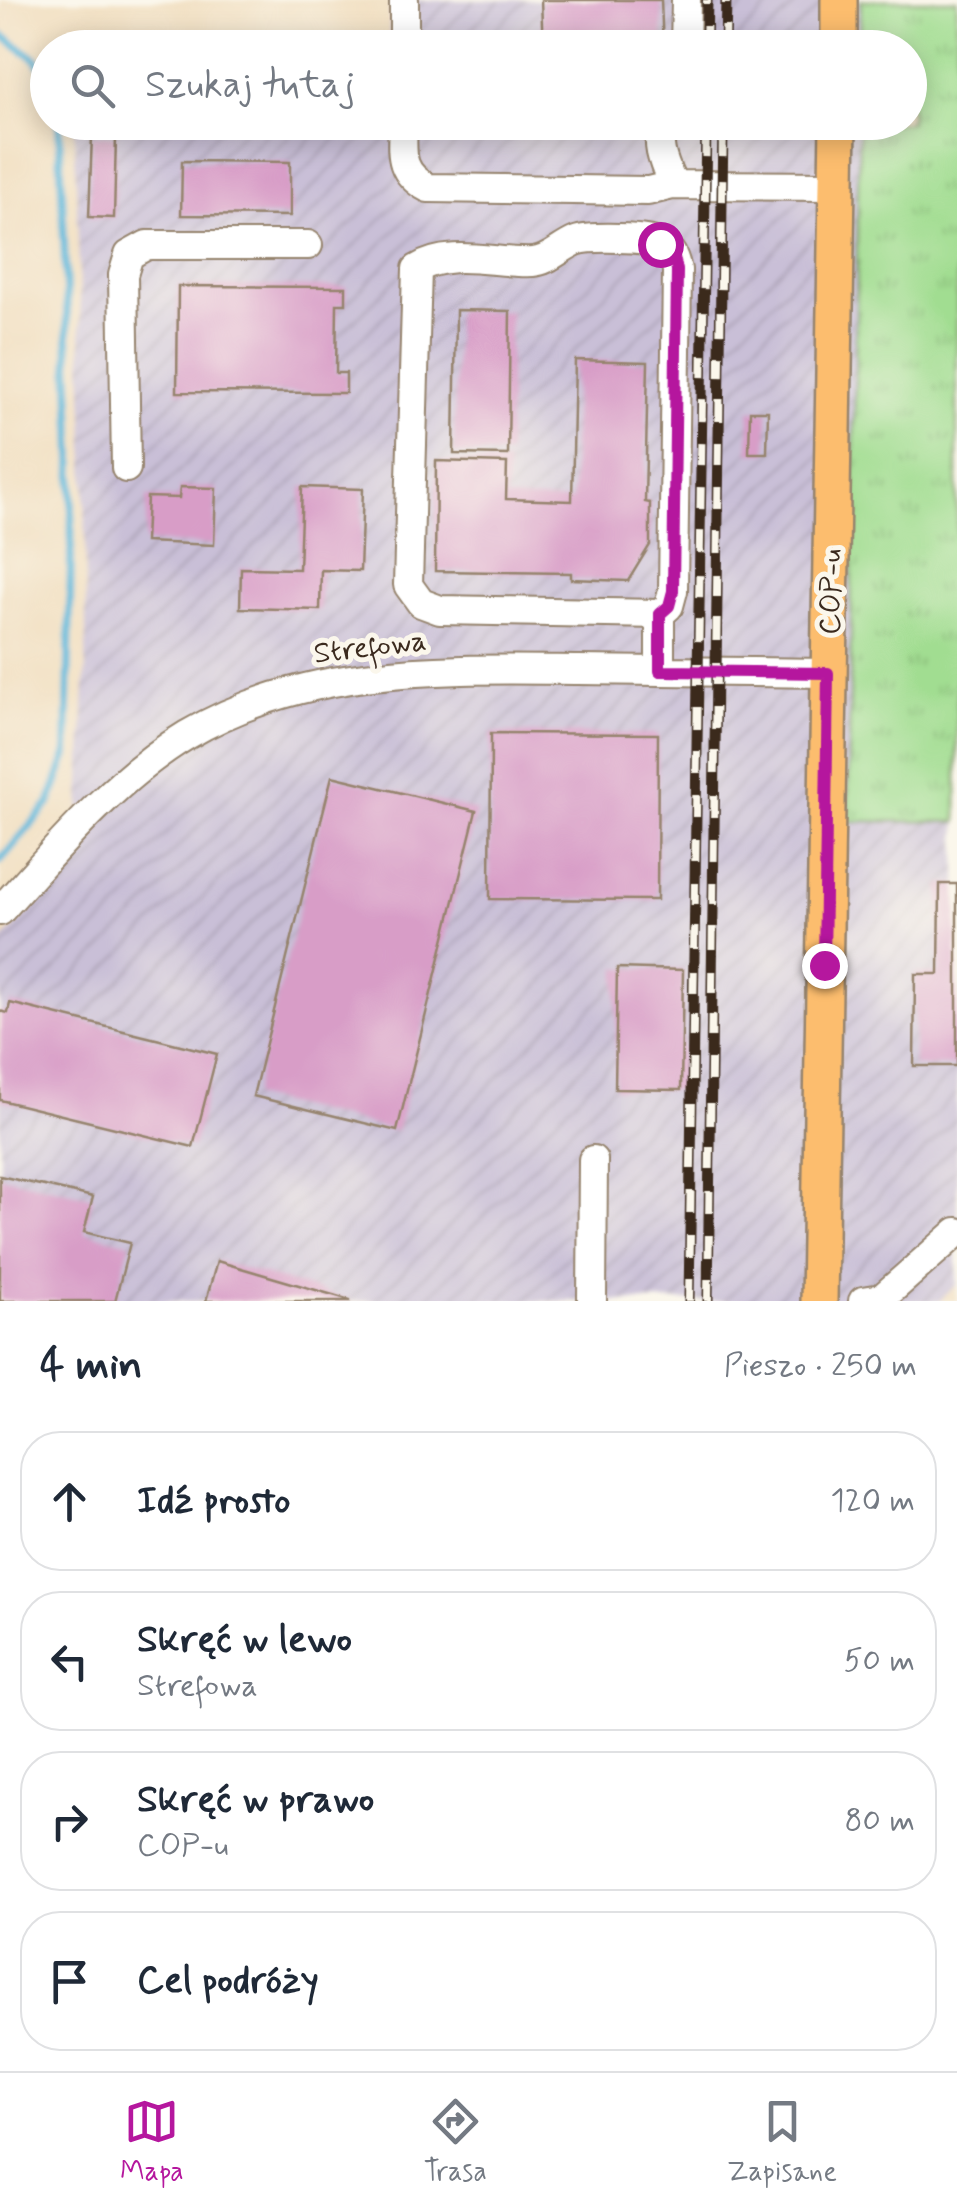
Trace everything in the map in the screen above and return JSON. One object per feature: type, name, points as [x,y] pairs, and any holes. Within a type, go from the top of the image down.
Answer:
[{"type":"main road","points":[[839,30],[840,0]]},
{"type":"main road","name":"COP-u","points":[[819,1301],[838,140]]},
{"type":"street","points":[[404,0],[404,30]]},
{"type":"street","points":[[685,30],[686,0]]},
{"type":"street","points":[[402,140],[402,158],[411,178],[428,188],[648,191],[673,185],[837,186]]},
{"type":"street","points":[[660,140],[660,156],[673,185]]},
{"type":"street","points":[[660,614],[440,610],[421,603],[408,585],[417,269],[429,261],[448,259],[538,262],[578,240],[645,240],[673,253],[677,270],[673,591],[669,606],[660,614],[660,671]]},
{"type":"street","points":[[126,468],[123,275],[129,255],[147,246],[308,245]]},
{"type":"street","name":"Strefowa","points":[[0,912],[71,834],[140,768],[187,736],[242,708],[289,691],[346,678],[426,669],[828,673]]},
{"type":"street","points":[[592,1301],[593,1160]]},
{"type":"street","points":[[863,1301],[882,1298],[957,1232]]},
{"type":"shaded area","points":[[390,0],[861,0],[860,30],[389,30]]},
{"type":"shaded area","points":[[75,140],[859,140],[849,820],[957,822],[957,1285],[939,1301],[0,1301],[0,943],[78,858],[86,656],[85,450]]},
{"type":"green space","points":[[861,0],[957,0],[957,822],[848,821],[859,140],[927,140],[927,30],[860,30]]},
{"type":"building","points":[[541,0],[661,0],[662,30],[542,30]]},
{"type":"building","points":[[92,140],[116,140],[114,218],[89,217]]},
{"type":"building","points":[[182,161],[290,162],[290,216],[181,215]]},
{"type":"building","points":[[178,286],[346,287],[346,304],[337,304],[336,373],[346,373],[346,393],[177,392]]},
{"type":"building","points":[[456,310],[510,311],[508,455],[454,454]]},
{"type":"building","points":[[575,360],[648,362],[645,502],[650,503],[650,545],[628,581],[571,579],[571,573],[435,571],[436,461],[507,463],[506,499],[572,501]]},
{"type":"building","points":[[750,411],[768,411],[767,453],[749,453]]},
{"type":"building","points":[[180,487],[216,488],[214,545],[145,542],[147,497],[179,498]]},
{"type":"building","points":[[302,487],[363,489],[360,571],[321,570],[320,610],[240,608],[241,568],[299,569]]},
{"type":"building","points":[[491,733],[658,734],[657,900],[490,899]]},
{"type":"building","points":[[332,776],[476,811],[397,1131],[253,1096]]},
{"type":"building","points":[[940,884],[957,884],[957,1066],[914,1066],[915,974],[939,974]]},
{"type":"building","points":[[617,968],[683,970],[681,1090],[615,1089]]},
{"type":"building","points":[[10,1003],[217,1054],[193,1147],[0,1100],[0,1011],[8,1013]]},
{"type":"building","points":[[0,1176],[93,1197],[84,1232],[130,1243],[115,1301],[0,1301]]},
{"type":"building","points":[[217,1261],[350,1300],[350,1301],[206,1301]]},
{"type":"waterway","points":[[0,34],[30,55]]},
{"type":"waterway","points":[[0,861],[49,804],[67,755],[73,456],[60,140]]},
{"type":"railway","points":[[706,30],[707,0]]},
{"type":"railway","points":[[725,30],[726,0]]},
{"type":"railway","points":[[689,1301],[706,140]]},
{"type":"railway","points":[[708,1301],[723,140]]},
{"type":"route","points":[[660,244],[673,253],[677,270],[673,591],[669,606],[660,614],[660,671],[828,673],[824,965]]}]
